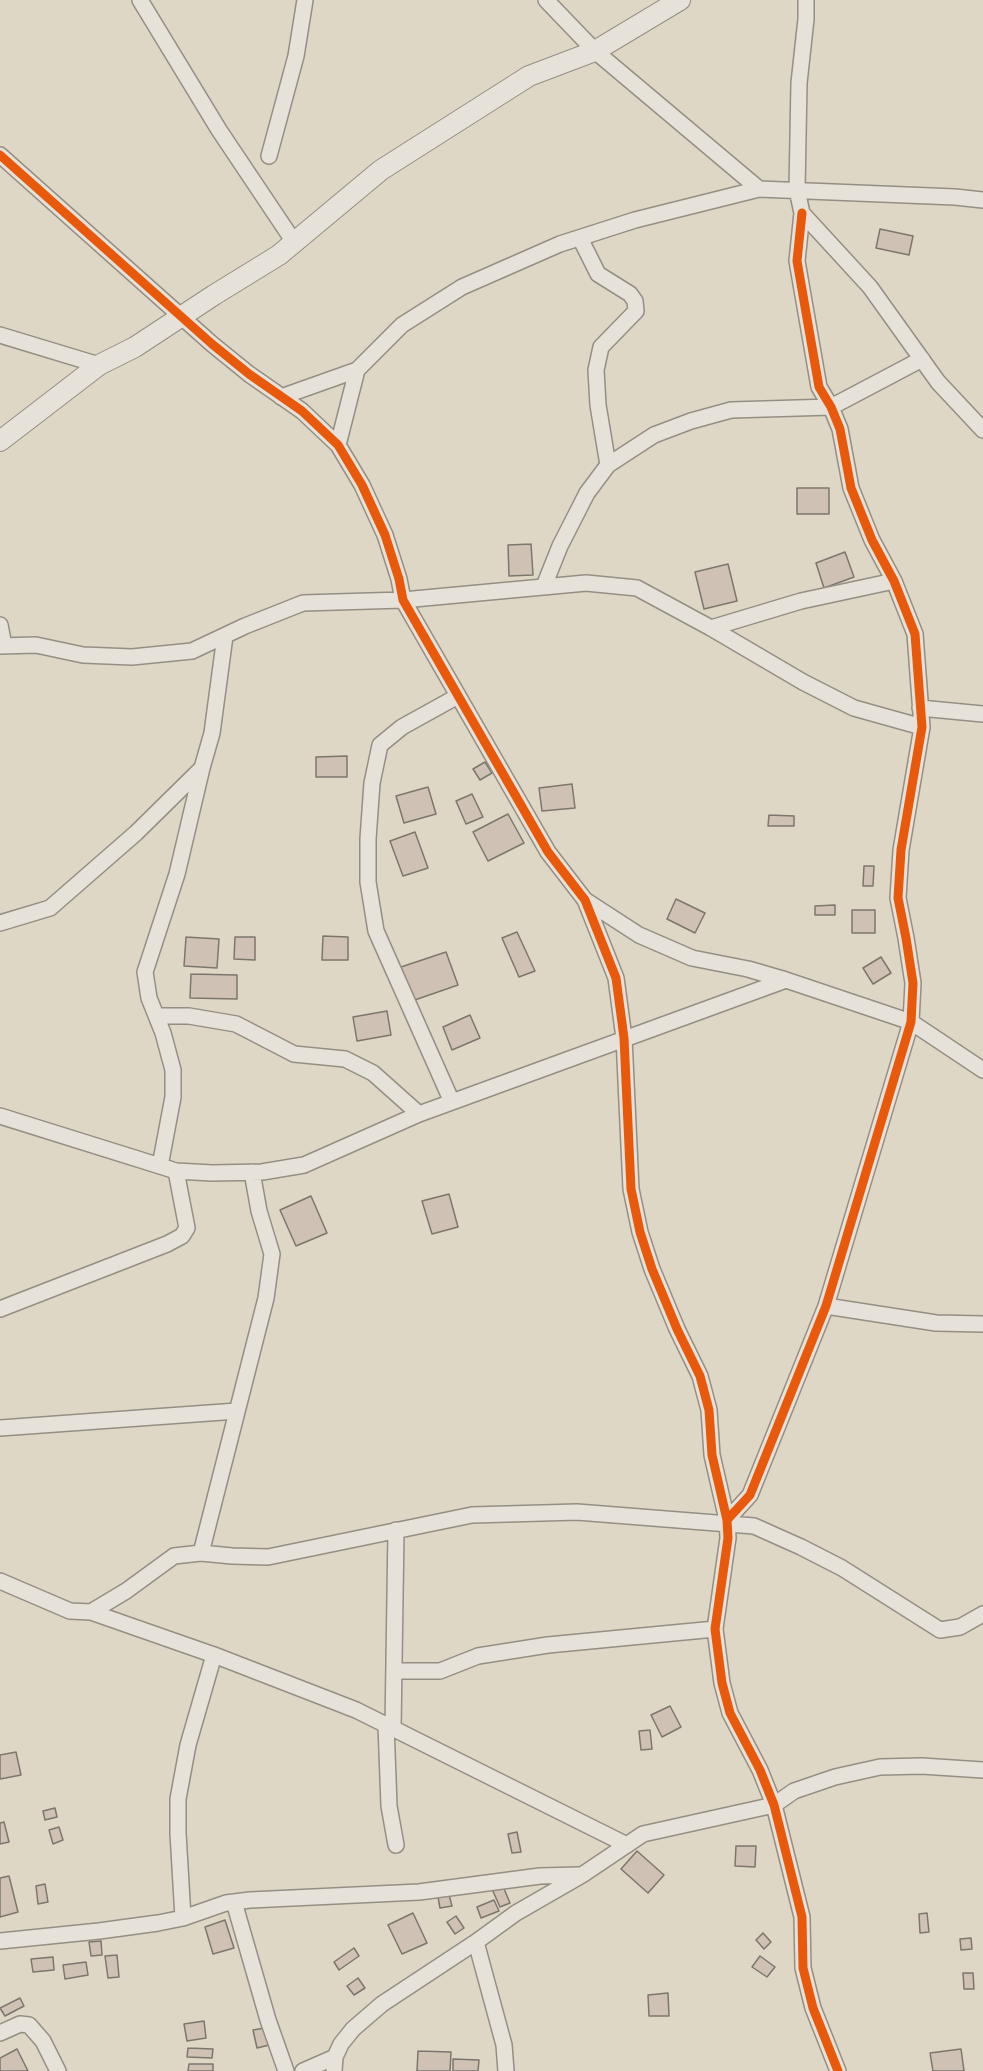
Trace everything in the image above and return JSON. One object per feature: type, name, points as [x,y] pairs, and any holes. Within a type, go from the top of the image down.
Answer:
[{"type":"street","points":[[140,0],[219,130],[294,242]]},
{"type":"street","points":[[269,156],[296,56],[305,0]]},
{"type":"street","points":[[546,0],[595,51],[759,189]]},
{"type":"street","points":[[0,441],[99,365],[135,347],[279,255],[381,170],[529,75],[595,51],[680,0]]},
{"type":"street","points":[[727,1522],[750,1494],[826,1306],[911,1022],[913,983],[898,898],[901,849],[922,727],[915,634],[894,581],[872,540],[851,488],[840,429],[819,387],[797,261],[802,213],[797,190],[799,83],[806,0]]},
{"type":"street","points":[[0,155],[212,344],[249,374],[302,411],[338,445],[362,485],[385,535],[403,600],[548,852],[585,900],[616,978],[624,1038],[631,1189],[640,1232],[656,1279],[700,1376],[709,1410],[712,1455],[727,1522],[728,1538],[715,1629],[722,1683],[730,1713],[760,1770],[774,1805],[802,1917],[803,1968],[813,2008],[838,2071]]},
{"type":"street","points":[[282,397],[357,370],[402,325],[462,287],[560,244],[635,220],[759,189],[955,196],[983,200]]},
{"type":"street","points":[[802,213],[870,287],[938,382],[983,430]]},
{"type":"street","points":[[580,238],[598,274],[630,294],[635,301],[636,311],[601,347],[596,370],[598,405],[608,465]]},
{"type":"street","points":[[0,335],[99,365]]},
{"type":"street","points":[[544,586],[560,546],[587,493],[608,465],[654,435],[731,410],[831,407],[922,360]]},
{"type":"street","points":[[338,445],[357,370]]},
{"type":"street","points":[[711,628],[801,601],[894,581]]},
{"type":"street","points":[[0,625],[2,646],[36,645],[83,655],[132,657],[192,651],[303,603],[403,600],[586,583],[637,588],[803,682],[854,708],[922,727]]},
{"type":"street","points":[[160,1166],[173,1098],[173,1070],[149,998],[145,972],[177,874],[212,733],[225,636]]},
{"type":"street","points":[[452,1102],[376,931],[368,882],[368,839],[372,783],[380,745],[402,727],[458,696]]},
{"type":"street","points":[[920,708],[983,714]]},
{"type":"street","points":[[0,923],[50,908],[136,833],[202,768]]},
{"type":"street","points":[[585,900],[639,935],[692,958],[748,969],[786,980],[911,1022],[983,1070]]},
{"type":"street","points":[[0,1116],[176,1171],[252,1172],[304,1165],[419,1114],[786,980]]},
{"type":"street","points":[[156,1016],[189,1016],[236,1024],[294,1054],[345,1059],[373,1073],[419,1114]]},
{"type":"street","points":[[0,1309],[167,1245],[182,1236],[187,1228],[176,1171]]},
{"type":"street","points":[[201,1553],[266,1298],[272,1254],[259,1211],[252,1172]]},
{"type":"street","points":[[826,1306],[936,1323],[983,1324]]},
{"type":"street","points":[[0,1428],[237,1411]]},
{"type":"street","points":[[91,1612],[126,1591],[174,1556],[201,1553],[268,1557],[472,1515],[565,1512],[727,1522],[754,1526],[842,1568],[940,1630],[960,1627],[983,1614]]},
{"type":"street","points":[[396,1530],[394,1671],[388,1806],[396,1845]]},
{"type":"street","points":[[0,1581],[70,1611],[91,1612],[214,1654],[356,1710],[627,1845]]},
{"type":"street","points":[[394,1671],[440,1671],[478,1656],[548,1645],[715,1629]]},
{"type":"street","points":[[183,1918],[178,1799],[188,1744],[214,1654]]},
{"type":"street","points":[[303,2071],[334,2064],[340,2044],[353,2029],[382,2004],[476,1942],[516,1912],[582,1875],[643,1834],[774,1805],[794,1791],[834,1777],[880,1767],[922,1766],[983,1770]]},
{"type":"street","points":[[0,1941],[99,1931],[183,1918],[234,1902],[409,1893],[540,1876],[582,1875]]},
{"type":"street","points":[[234,1902],[268,2020],[286,2071]]},
{"type":"street","points":[[476,1942],[504,2045],[506,2071]]},
{"type":"street","points":[[0,2033],[20,2024],[29,2025],[42,2041],[58,2071]]},
{"type":"building","points":[[880,229],[913,236],[909,255],[876,248]]},
{"type":"building","points":[[797,488],[829,488],[829,514],[797,514]]},
{"type":"building","points":[[531,544],[533,575],[509,576],[508,545]]},
{"type":"building","points":[[845,552],[854,577],[824,588],[816,563]]},
{"type":"building","points":[[728,564],[737,601],[704,609],[695,572]]},
{"type":"building","points":[[347,756],[347,777],[316,777],[316,757]]},
{"type":"building","points":[[485,762],[492,773],[480,780],[473,769]]},
{"type":"building","points":[[572,784],[575,808],[542,811],[539,788]]},
{"type":"building","points":[[428,787],[436,814],[404,823],[396,796]]},
{"type":"building","points":[[472,794],[483,817],[466,824],[456,801]]},
{"type":"building","points":[[508,814],[524,843],[488,861],[473,832]]},
{"type":"building","points":[[769,815],[794,816],[794,826],[768,826]]},
{"type":"building","points":[[415,832],[428,868],[403,876],[390,841]]},
{"type":"building","points":[[864,866],[874,866],[873,886],[863,886]]},
{"type":"building","points":[[676,899],[705,913],[695,933],[667,919]]},
{"type":"building","points":[[835,905],[835,915],[815,915],[815,906]]},
{"type":"building","points":[[852,910],[875,910],[875,933],[852,933]]},
{"type":"building","points":[[517,932],[535,971],[519,977],[502,938]]},
{"type":"building","points":[[323,936],[348,937],[348,960],[322,960]]},
{"type":"building","points":[[186,937],[219,939],[217,968],[184,966]]},
{"type":"building","points":[[235,937],[255,937],[255,960],[234,959]]},
{"type":"building","points":[[446,952],[458,985],[409,1002],[398,968]]},
{"type":"building","points":[[881,957],[891,973],[873,984],[863,968]]},
{"type":"building","points":[[191,974],[237,975],[237,999],[190,998]]},
{"type":"building","points":[[387,1011],[391,1035],[357,1041],[353,1017]]},
{"type":"building","points":[[470,1015],[480,1038],[452,1050],[443,1027]]},
{"type":"building","points":[[449,1194],[458,1227],[432,1234],[422,1201]]},
{"type":"building","points":[[311,1196],[327,1233],[296,1246],[280,1210]]},
{"type":"building","points":[[670,1706],[681,1727],[662,1737],[651,1715]]},
{"type":"building","points":[[650,1730],[652,1749],[641,1750],[639,1731]]},
{"type":"building","points":[[16,1752],[21,1775],[0,1779],[0,1755]]},
{"type":"building","points":[[55,1808],[57,1817],[45,1820],[43,1811]]},
{"type":"building","points":[[4,1822],[9,1842],[0,1844],[0,1823]]},
{"type":"building","points":[[59,1827],[63,1840],[53,1844],[49,1830]]},
{"type":"building","points":[[517,1832],[521,1852],[512,1853],[508,1834]]},
{"type":"building","points":[[736,1846],[756,1846],[755,1867],[735,1866]]},
{"type":"building","points":[[637,1851],[664,1875],[648,1893],[621,1869]]},
{"type":"building","points":[[9,1876],[18,1912],[0,1917],[0,1878]]},
{"type":"building","points":[[45,1884],[48,1902],[38,1904],[36,1886]]},
{"type":"building","points":[[502,1884],[510,1903],[500,1907],[492,1889]]},
{"type":"building","points":[[449,1895],[452,1906],[440,1908],[438,1897]]},
{"type":"building","points":[[494,1900],[499,1911],[481,1918],[477,1907]]},
{"type":"building","points":[[413,1913],[427,1943],[402,1954],[388,1925]]},
{"type":"building","points":[[927,1913],[929,1932],[920,1933],[919,1914]]},
{"type":"building","points":[[456,1916],[464,1928],[455,1934],[447,1922]]},
{"type":"building","points":[[225,1920],[234,1948],[213,1954],[205,1927]]},
{"type":"building","points":[[763,1933],[771,1942],[764,1949],[756,1940]]},
{"type":"building","points":[[971,1938],[972,1949],[961,1950],[960,1939]]},
{"type":"building","points":[[101,1941],[102,1955],[91,1956],[89,1942]]},
{"type":"building","points":[[354,1948],[359,1956],[339,1970],[334,1962]]},
{"type":"building","points":[[117,1955],[119,1977],[108,1978],[105,1956]]},
{"type":"building","points":[[760,1956],[775,1967],[767,1977],[752,1967]]},
{"type":"building","points":[[53,1957],[54,1970],[33,1972],[31,1959]]},
{"type":"building","points":[[86,1962],[88,1975],[65,1979],[63,1965]]},
{"type":"building","points":[[963,1973],[973,1973],[974,1989],[964,1989]]},
{"type":"building","points":[[358,1978],[365,1988],[354,1995],[347,1986]]},
{"type":"building","points":[[668,1993],[669,2016],[649,2016],[648,1995]]},
{"type":"building","points":[[20,1998],[24,2006],[5,2016],[0,2008]]},
{"type":"building","points":[[204,2021],[206,2038],[187,2041],[184,2024]]},
{"type":"building","points":[[265,2028],[269,2045],[257,2048],[253,2030]]},
{"type":"building","points":[[188,2048],[213,2049],[212,2058],[187,2057]]},
{"type":"building","points":[[17,2049],[28,2071],[0,2071],[0,2058]]},
{"type":"building","points":[[961,2049],[964,2071],[933,2071],[930,2053]]},
{"type":"building","points":[[418,2051],[451,2052],[450,2071],[417,2071]]},
{"type":"building","points":[[453,2059],[479,2060],[478,2071],[453,2071]]},
{"type":"building","points":[[189,2064],[213,2064],[213,2071],[188,2071]]},
{"type":"cycle path","points":[[0,155],[212,344],[249,374],[302,411],[338,445],[362,485],[385,535],[403,600],[548,852],[585,900],[616,978],[624,1038],[631,1189],[640,1232],[652,1269],[700,1376],[709,1410],[712,1455],[727,1520],[728,1538],[715,1629],[722,1683],[730,1713],[760,1770],[774,1805],[802,1917],[803,1968],[813,2008],[838,2071]]},
{"type":"cycle path","points":[[727,1520],[750,1495],[826,1306],[911,1022],[913,983],[898,898],[901,850],[922,727],[915,634],[894,581],[872,540],[851,488],[840,429],[819,387],[797,261],[802,213]]}]
